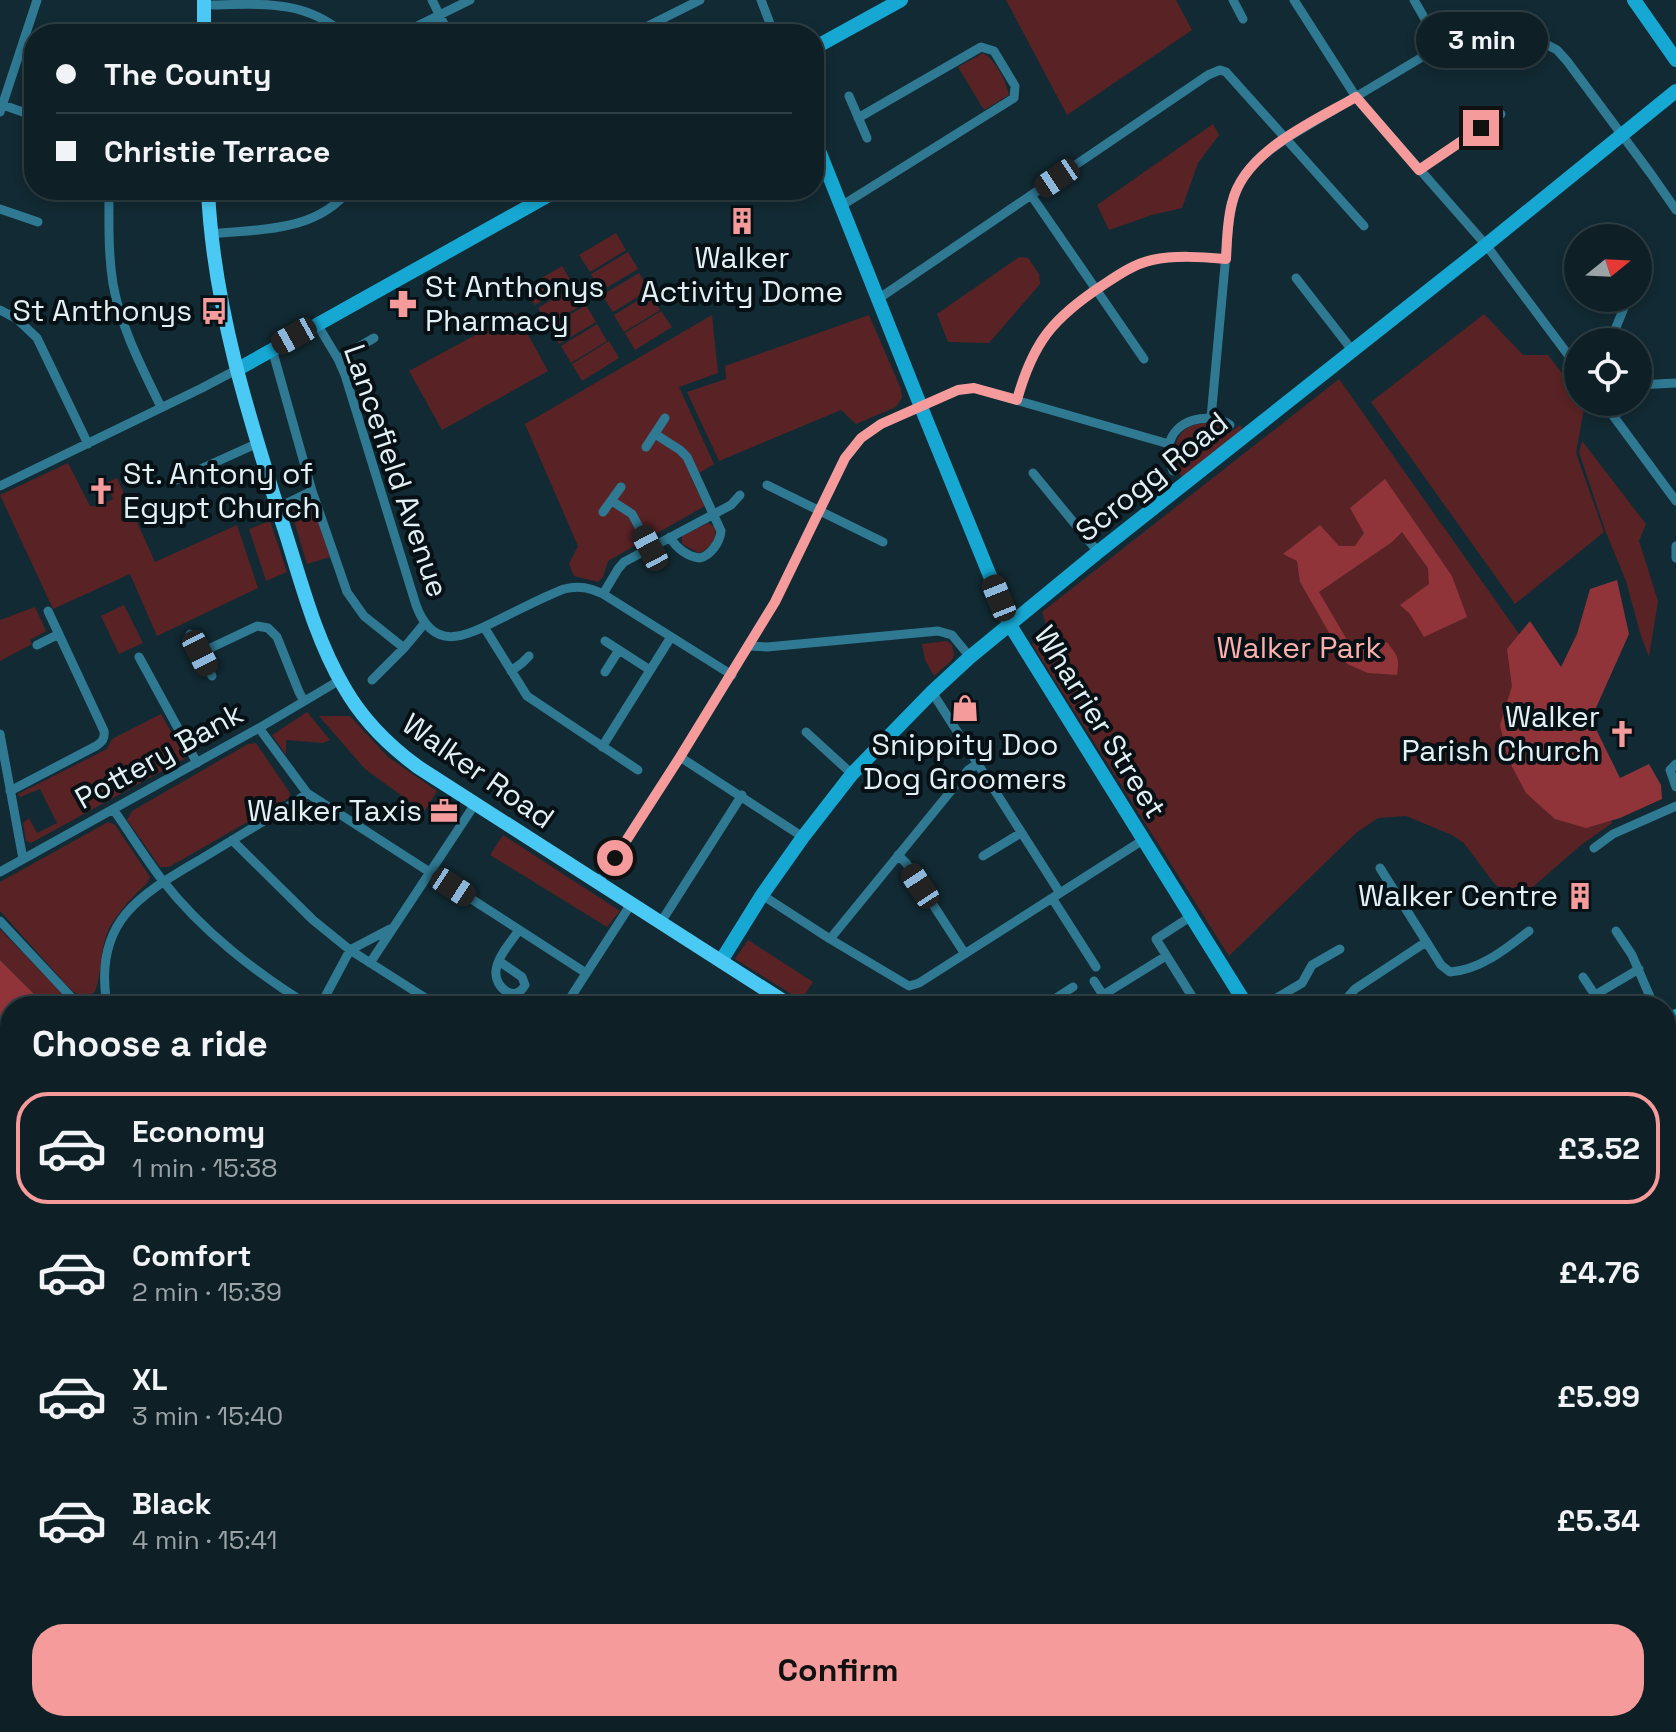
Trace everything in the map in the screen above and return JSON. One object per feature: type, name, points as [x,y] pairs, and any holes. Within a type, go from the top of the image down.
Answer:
[{"type":"main road","points":[[205,24],[208,3]]},
{"type":"main road","name":"Walker Road","points":[[209,200],[221,301],[258,443],[324,645],[340,680],[360,712],[393,747],[418,767],[775,996]]},
{"type":"street","points":[[29,24],[37,0]]},
{"type":"street","points":[[432,0],[444,24]]},
{"type":"street","points":[[422,24],[470,0]]},
{"type":"street","points":[[652,24],[700,0]]},
{"type":"street","points":[[761,0],[770,24]]},
{"type":"street","points":[[824,41],[879,5],[901,0]]},
{"type":"street","points":[[1233,0],[1243,19]]},
{"type":"street","points":[[1294,0],[1356,97],[1486,245],[1564,342]]},
{"type":"street","points":[[1414,0],[1440,45]]},
{"type":"street","points":[[1634,0],[1676,60]]},
{"type":"street","points":[[208,3],[297,6],[333,24]]},
{"type":"street","points":[[1211,418],[1232,201],[1249,168],[1287,138],[1459,35],[1542,42],[1557,50],[1676,210]]},
{"type":"street","points":[[24,39],[1,109],[24,114]]},
{"type":"street","points":[[841,206],[1014,98],[1015,86],[994,51],[981,47],[858,118]]},
{"type":"street","points":[[878,299],[1220,70],[1226,72],[1287,138],[1364,226]]},
{"type":"street","name":"Scrogg Road","points":[[721,961],[762,895],[852,774],[970,657],[1676,91]]},
{"type":"street","points":[[849,96],[867,138]]},
{"type":"street","points":[[1419,170],[1501,114]]},
{"type":"street","name":"Wharrier Street","points":[[824,163],[1010,625],[1241,996]]},
{"type":"street","points":[[1031,195],[1144,359]]},
{"type":"street","points":[[109,200],[110,256],[117,303],[130,341],[161,407]]},
{"type":"street","points":[[211,234],[299,224],[328,211],[340,200]]},
{"type":"street","points":[[0,486],[238,369],[525,200]]},
{"type":"street","points":[[0,209],[38,222]]},
{"type":"street","points":[[1017,400],[1025,372],[1039,343],[1057,319],[1096,290],[1129,268],[1151,260],[1175,257],[1226,259]]},
{"type":"street","points":[[1296,278],[1352,350]]},
{"type":"street","points":[[0,310],[25,325],[37,338],[88,444]]},
{"type":"street","name":"Lancefield Avenue","points":[[317,324],[338,359],[355,406],[424,624],[435,633],[453,637],[467,635],[564,589],[589,588],[732,675]]},
{"type":"street","points":[[338,359],[374,338]]},
{"type":"street","points":[[272,349],[312,491],[351,599],[364,616],[404,648]]},
{"type":"street","points":[[1652,384],[1676,383]]},
{"type":"street","points":[[598,883],[732,675],[775,602],[845,458],[861,438],[881,424],[958,390],[974,388],[1169,444]]},
{"type":"street","points":[[1614,416],[1676,501]]},
{"type":"street","points":[[646,447],[665,418]]},
{"type":"street","name":"Scrogg Road","points":[[1173,471],[1169,444],[1178,429],[1188,422],[1211,418],[1230,425]]},
{"type":"street","points":[[655,434],[687,457],[721,534],[703,558],[692,557],[676,546],[670,537]]},
{"type":"street","points":[[174,481],[258,443]]},
{"type":"street","points":[[1033,473],[1098,552]]},
{"type":"street","points":[[767,485],[883,542]]},
{"type":"street","points":[[603,512],[621,487]]},
{"type":"street","points":[[287,503],[312,491]]},
{"type":"street","points":[[603,594],[620,566],[731,505],[740,495]]},
{"type":"street","points":[[612,501],[632,514],[650,548]]},
{"type":"street","points":[[1676,546],[1676,558]]},
{"type":"street","points":[[10,791],[104,739],[104,731],[48,611]]},
{"type":"street","points":[[372,680],[424,624]]},
{"type":"street","points":[[200,653],[257,626],[268,628],[277,637],[304,701]]},
{"type":"street","points":[[484,627],[533,701],[638,770]]},
{"type":"street","points":[[749,646],[767,647],[938,631],[952,635],[970,657]]},
{"type":"street","points":[[37,645],[59,634]]},
{"type":"street","points":[[190,634],[212,676]]},
{"type":"street","points":[[602,747],[671,637]]},
{"type":"street","points":[[605,641],[650,670]]},
{"type":"street","points":[[605,672],[619,650]]},
{"type":"street","points":[[511,671],[529,656]]},
{"type":"street","points":[[139,657],[197,763]]},
{"type":"street","name":"Pottery Bank","points":[[0,872],[340,680]]},
{"type":"street","points":[[932,692],[1021,833],[1096,967]]},
{"type":"street","points":[[259,728],[307,793],[586,973]]},
{"type":"street","points":[[806,732],[852,774]]},
{"type":"street","points":[[0,734],[23,859]]},
{"type":"street","points":[[680,757],[803,837]]},
{"type":"street","points":[[830,939],[968,770],[977,764]]},
{"type":"street","points":[[1676,764],[1670,770],[1676,787]]},
{"type":"street","points":[[106,996],[105,978],[109,947],[117,927],[135,902],[307,793]]},
{"type":"street","points":[[661,922],[742,795]]},
{"type":"street","points":[[370,963],[475,804]]},
{"type":"street","points":[[1594,848],[1613,834],[1676,806]]},
{"type":"street","points":[[113,809],[163,882],[199,920],[239,956],[294,996]]},
{"type":"street","points":[[983,856],[1021,833]]},
{"type":"street","points":[[232,840],[313,920],[350,950],[422,996]]},
{"type":"street","points":[[762,895],[909,986],[919,983],[1143,840]]},
{"type":"street","points":[[898,855],[965,954]]},
{"type":"street","points":[[1380,868],[1441,965],[1450,972],[1499,955],[1529,931]]},
{"type":"street","points":[[571,996],[631,904]]},
{"type":"street","points":[[1190,917],[1156,939],[1192,996]]},
{"type":"street","points":[[0,921],[72,996]]},
{"type":"street","points":[[325,996],[350,950],[394,927]]},
{"type":"street","points":[[499,961],[519,930]]},
{"type":"street","points":[[1616,931],[1639,969],[1650,996]]},
{"type":"street","points":[[1350,996],[1355,989],[1426,942]]},
{"type":"street","points":[[1280,996],[1302,983],[1312,965],[1340,949]]},
{"type":"street","points":[[1094,981],[1103,995],[1166,956]]},
{"type":"street","points":[[1583,977],[1595,995],[1639,969]]},
{"type":"street","points":[[1059,996],[1073,987]]},
{"type":"green space","points":[[1006,0],[1176,0],[1192,30],[1067,115]]},
{"type":"green space","points":[[983,53],[1000,71],[1009,95],[984,110],[958,67]]},
{"type":"green space","points":[[1213,124],[1219,135],[1198,163],[1182,208],[1109,230],[1097,205]]},
{"type":"green space","points":[[616,233],[626,250],[590,272],[579,255]]},
{"type":"green space","points":[[628,252],[638,269],[601,291],[591,274]]},
{"type":"green space","points":[[1019,257],[1028,258],[1039,274],[1040,284],[989,343],[948,342],[937,314]]},
{"type":"green space","points":[[562,266],[572,283],[535,305],[525,288]]},
{"type":"green space","points":[[639,273],[649,290],[613,312],[602,295]]},
{"type":"green space","points":[[574,286],[585,303],[548,325],[538,308]]},
{"type":"green space","points":[[650,293],[660,310],[624,332],[614,315]]},
{"type":"green space","points":[[586,305],[596,322],[559,344],[549,327]]},
{"type":"green space","points":[[661,311],[672,327],[635,350],[625,333]]},
{"type":"green space","points":[[516,313],[548,371],[442,430],[409,371]]},
{"type":"green space","points":[[1484,314],[1523,355],[1548,355],[1564,376],[1564,416],[1583,416],[1576,453],[1604,532],[1515,604],[1371,402]]},
{"type":"green space","points":[[712,315],[718,373],[679,387],[714,464],[691,478],[705,506],[608,561],[598,582],[574,576],[569,564],[578,546],[525,424]]},
{"type":"green space","points":[[869,315],[901,389],[902,398],[896,407],[856,424],[841,410],[719,461],[687,392],[726,379],[725,366]]},
{"type":"green space","points":[[597,324],[607,341],[571,363],[561,346]]},
{"type":"green space","points":[[609,341],[619,358],[582,381],[572,364]]},
{"type":"green space","name":"Walker Park","points":[[1339,379],[1570,706],[1612,823],[1512,900],[1493,882],[1464,843],[1452,835],[1406,816],[1378,818],[1356,833],[1229,956],[1032,644],[1044,630],[1042,612]]},
{"type":"green space","points":[[1215,422],[1229,433],[1240,425],[1243,429],[1183,479],[1175,458],[1178,438],[1192,426]]},
{"type":"green space","points":[[1582,441],[1646,524],[1639,541],[1658,601],[1649,657],[1626,581],[1579,452]]},
{"type":"green space","points":[[68,463],[90,506],[99,506],[113,499],[106,483],[117,478],[155,562],[237,525],[258,588],[157,636],[130,574],[53,609],[0,495]]},
{"type":"green space","points":[[311,500],[330,557],[307,564],[291,511]]},
{"type":"green space","points":[[270,521],[287,572],[266,581],[249,529]]},
{"type":"green space","points":[[708,523],[716,531],[706,549],[699,553],[682,544],[682,536]]},
{"type":"green space","points":[[124,605],[143,643],[119,654],[101,616]]},
{"type":"green space","points":[[35,607],[46,631],[30,640],[32,644],[0,661],[0,620]]},
{"type":"green space","points":[[947,641],[952,645],[954,655],[934,676],[925,660],[922,644]]},
{"type":"green space","points":[[307,712],[330,740],[323,743],[286,740],[286,755],[272,735]]},
{"type":"green space","points":[[161,714],[186,758],[31,843],[26,841],[23,823],[29,818],[37,833],[57,823],[40,789],[20,797],[18,794],[107,749],[112,739]]},
{"type":"green space","points":[[319,716],[350,716],[388,757],[437,791],[424,812],[365,769]]},
{"type":"green space","points":[[256,743],[290,793],[289,798],[169,867],[160,867],[127,820],[132,811],[248,744]]},
{"type":"green space","points":[[108,822],[115,825],[150,877],[111,925],[95,992],[81,995],[72,991],[0,911],[0,882]]},
{"type":"green space","points":[[503,835],[620,911],[607,927],[490,855]]},
{"type":"green space","points":[[0,929],[64,996],[36,996],[0,960]]},
{"type":"green space","points":[[748,940],[813,982],[804,996],[795,996],[735,959]]},
{"type":"shaded area","points":[[1385,479],[1452,576],[1467,617],[1424,637],[1410,614],[1400,605],[1429,584],[1428,568],[1402,532],[1319,592],[1353,650],[1387,642],[1397,657],[1397,675],[1368,673],[1347,664],[1300,582],[1297,561],[1283,554],[1320,525],[1339,546],[1355,546],[1364,533],[1350,508]]},
{"type":"shaded area","points":[[1617,580],[1629,634],[1591,719],[1620,778],[1649,764],[1661,785],[1662,799],[1620,818],[1586,828],[1555,819],[1526,793],[1508,759],[1500,725],[1512,686],[1507,649],[1530,621],[1561,667],[1577,634],[1590,589]]},
{"type":"shaded area","points":[[0,960],[36,996],[0,996]]},
{"type":"place","name":"Walker Activity Dome","points":[[742,221]]},
{"type":"place","name":"St Anthonys Pharmacy","points":[[403,304]]},
{"type":"place","name":"St Anthonys","points":[[214,311]]},
{"type":"place","name":"St. Antony of Egypt Church","points":[[101,491]]},
{"type":"place","name":"Snippity Doo Dog Groomers","points":[[965,708]]},
{"type":"place","name":"Walker Parish Church","points":[[1622,734]]},
{"type":"place","name":"Walker Taxis","points":[[444,811]]},
{"type":"place","name":"Walker Centre","points":[[1580,896]]},
{"type":"route","points":[[615,858],[775,602],[845,458],[861,438],[881,424],[958,390],[974,388],[1017,400],[1025,372],[1039,343],[1057,319],[1129,268],[1151,260],[1175,257],[1226,259],[1232,201],[1249,168],[1287,138],[1356,97],[1419,170],[1481,128]]}]
